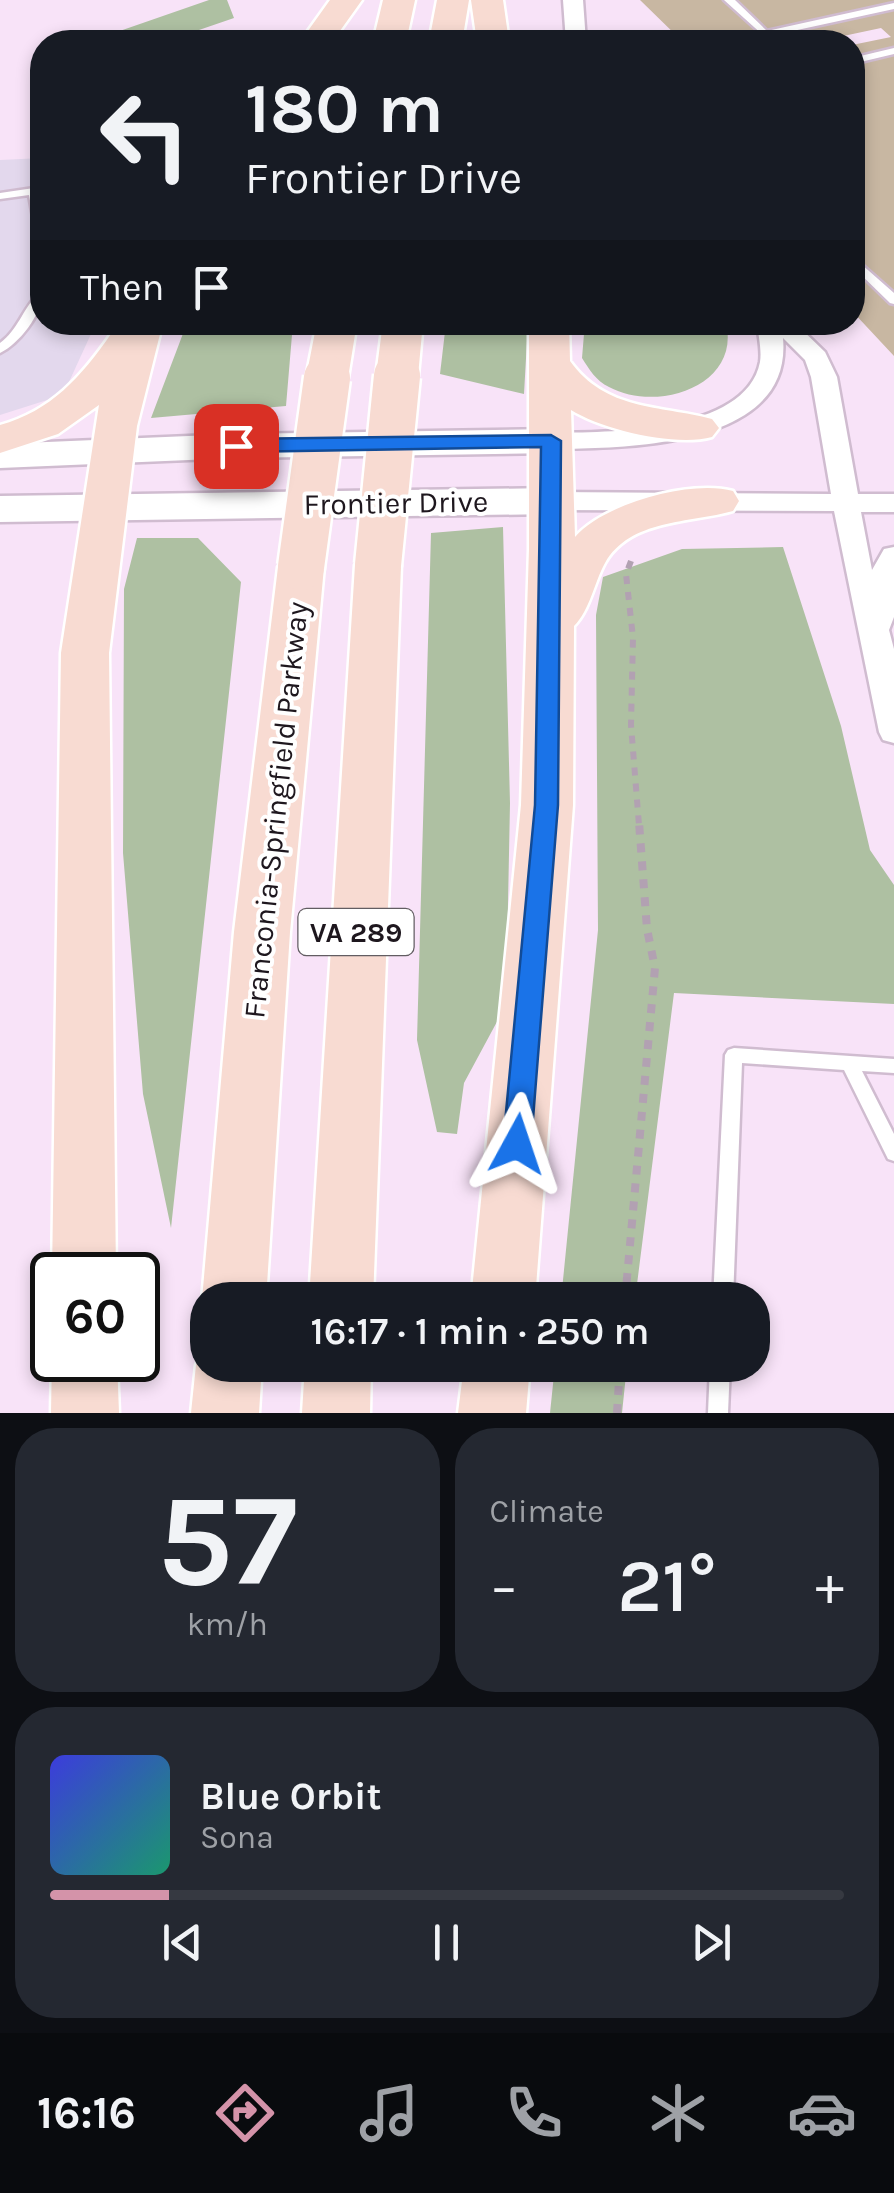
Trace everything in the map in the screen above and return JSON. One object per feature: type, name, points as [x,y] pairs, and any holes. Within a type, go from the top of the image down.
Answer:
[{"type":"main road","points":[[325,30],[346,0]]},
{"type":"main road","points":[[393,30],[399,0]]},
{"type":"main road","points":[[448,30],[454,0]]},
{"type":"main road","points":[[486,0],[491,30]]},
{"type":"main road","points":[[0,439],[42,426],[77,406],[96,388],[132,335]]},
{"type":"main road","points":[[84,1252],[83,712],[89,604],[120,399],[137,335]]},
{"type":"main road","name":"Franconia-Springfield Parkway","points":[[235,1282],[264,914],[301,567],[335,335]]},
{"type":"main road","name":"VA 289","points":[[342,1282],[378,564],[403,335]]},
{"type":"main road","points":[[550,342],[566,387],[586,402],[627,417],[697,428]]},
{"type":"main road","points":[[505,1282],[543,870],[552,502],[550,342]]},
{"type":"main road","name":"Frontier Drive","points":[[0,456],[551,441]]},
{"type":"main road","points":[[550,637],[589,550],[606,532],[630,520],[716,501]]},
{"type":"main road","name":"Frontier Drive","points":[[0,508],[552,502]]},
{"type":"main road","points":[[84,1382],[84,1413]]},
{"type":"main road","points":[[225,1413],[228,1382]]},
{"type":"main road","points":[[336,1413],[337,1382]]},
{"type":"main road","points":[[492,1413],[495,1382]]},
{"type":"street","points":[[574,0],[575,30]]},
{"type":"street","points":[[551,441],[650,438],[697,428],[741,405],[767,377],[774,358],[771,335]]},
{"type":"street","points":[[793,335],[816,358],[824,377],[894,732]]},
{"type":"street","points":[[552,502],[894,502]]},
{"type":"street","points":[[878,641],[884,575],[894,556]]},
{"type":"lane","points":[[729,0],[761,30]]},
{"type":"lane","points":[[783,30],[894,6]]},
{"type":"lane","points":[[865,58],[894,52]]},
{"type":"lane","points":[[0,196],[30,192]]},
{"type":"lane","points":[[865,272],[894,300]]},
{"type":"lane","points":[[0,349],[21,336],[30,311]]},
{"type":"lane","points":[[724,1282],[734,1055],[894,1066]]},
{"type":"lane","points":[[849,1063],[894,1153]]},
{"type":"lane","points":[[718,1413],[719,1382]]},
{"type":"path","points":[[624,553],[632,559],[626,574],[633,638],[631,724],[647,929],[655,968],[627,1282]]},
{"type":"path","points":[[617,1413],[619,1382]]},
{"type":"shaded area","points":[[30,159],[30,335],[90,335],[63,395],[0,415],[0,160]]},
{"type":"green space","points":[[209,0],[227,0],[234,18],[199,30],[123,30]]},
{"type":"green space","points":[[182,335],[292,335],[286,406],[151,418]]},
{"type":"green space","points":[[445,335],[527,335],[524,394],[440,374]]},
{"type":"green space","points":[[584,335],[727,335],[721,363],[708,378],[671,395],[650,397],[609,387],[582,358]]},
{"type":"green space","points":[[503,527],[510,803],[506,1005],[464,1083],[457,1134],[437,1132],[417,1040],[431,533]]},
{"type":"green space","points":[[137,538],[198,538],[241,582],[171,1228],[143,1094],[123,853],[124,589]]},
{"type":"green space","points":[[783,547],[841,726],[870,850],[894,885],[894,1004],[674,993],[637,1282],[563,1282],[598,930],[596,615],[603,577],[682,549]]},
{"type":"green space","points":[[553,1382],[625,1382],[622,1413],[550,1413]]},
{"type":"building","points":[[640,0],[894,0],[894,356],[865,325],[865,42],[891,37],[881,28],[865,31],[671,30]]},
{"type":"route","points":[[236,446],[551,441],[552,549],[543,870],[517,1144]]}]
